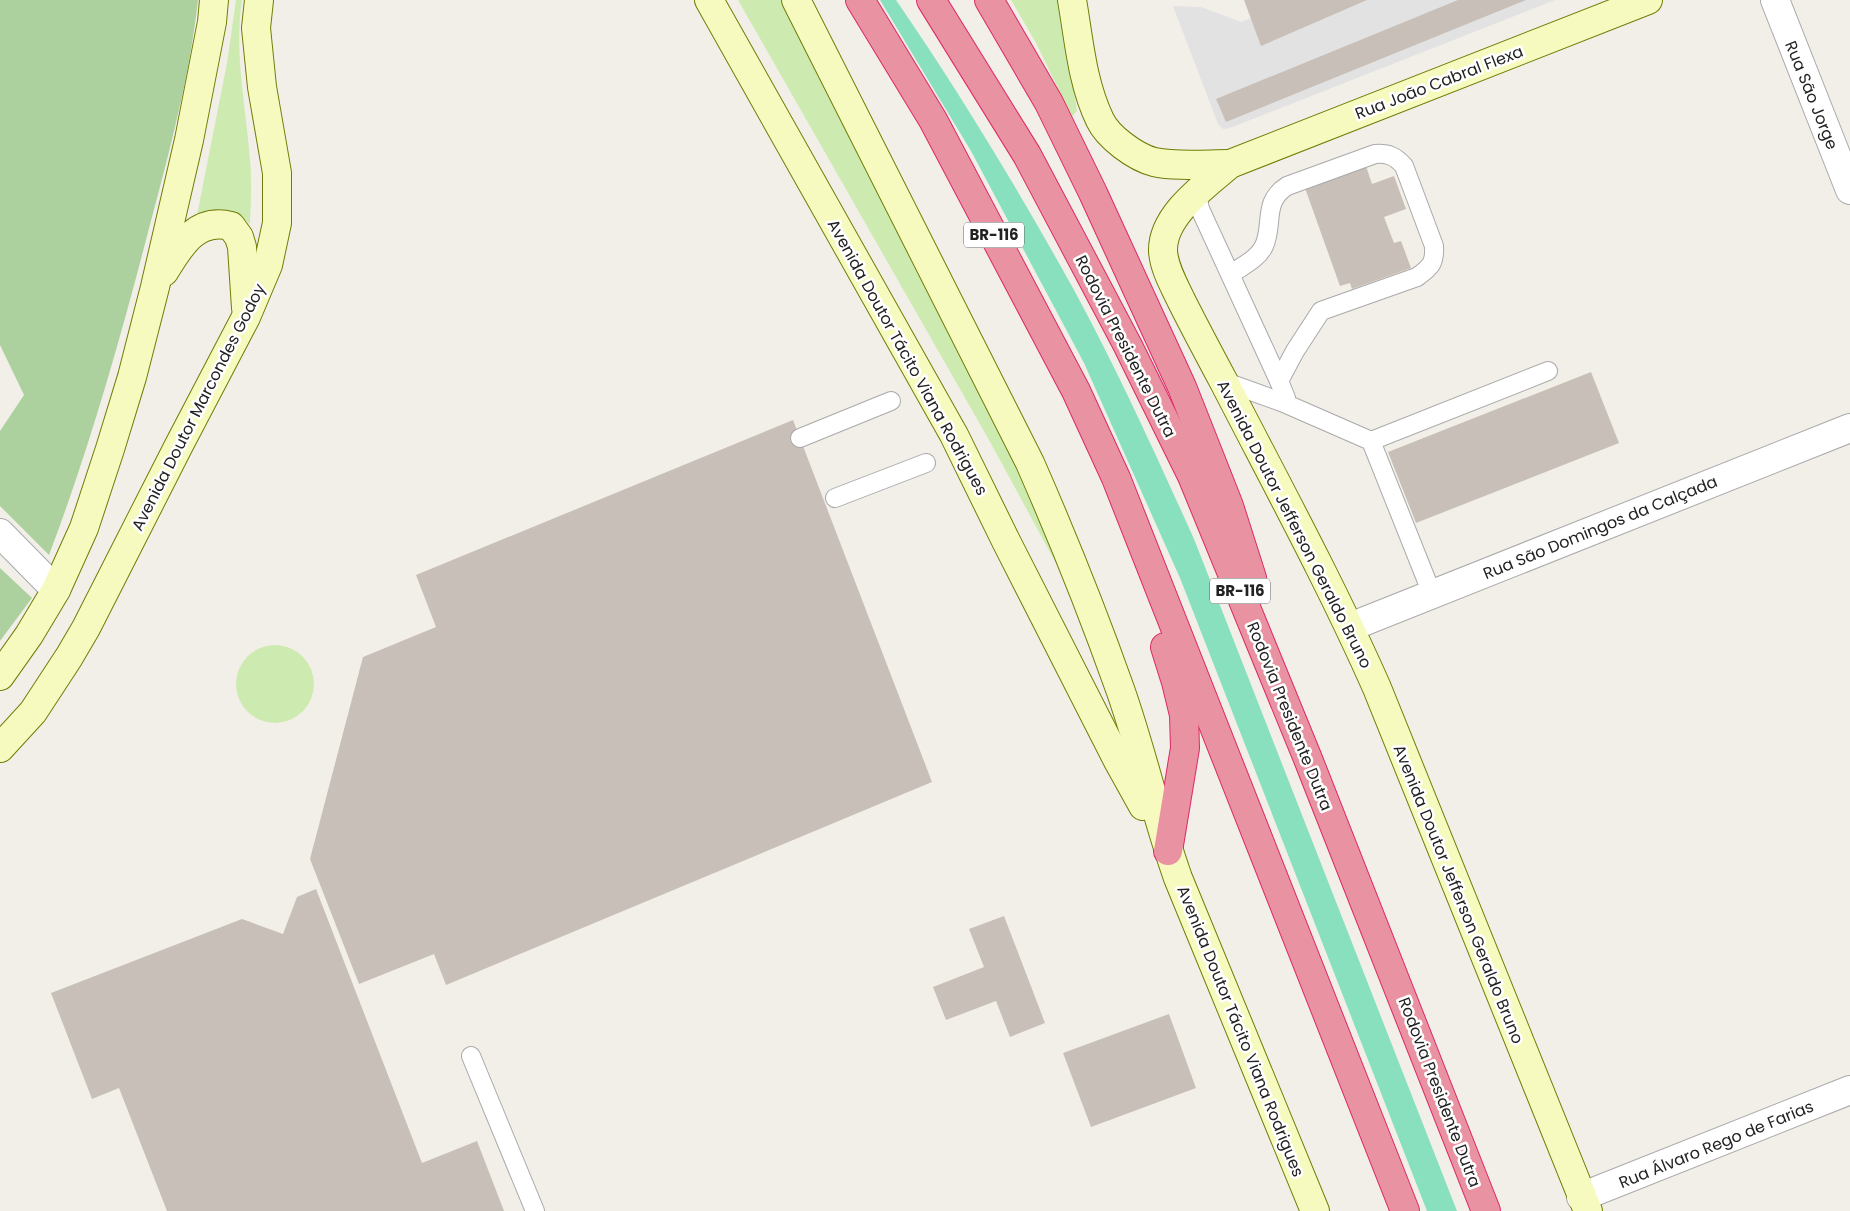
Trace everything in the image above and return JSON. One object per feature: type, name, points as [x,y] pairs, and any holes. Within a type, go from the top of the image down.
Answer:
[{"type":"highway","name":"BR-116","points":[[860,0],[933,120],[1076,391],[1116,478],[1405,1211]]},
{"type":"highway","name":"Rodovia Presidente Dutra","points":[[931,0],[1027,155],[1128,346],[1192,476],[1308,759],[1486,1211]]},
{"type":"highway","points":[[989,0],[1049,103],[1093,193],[1182,387],[1229,506],[1308,759]]},
{"type":"highway","points":[[1116,478],[1184,715],[1185,748],[1168,850]]},
{"type":"main road","points":[[0,676],[29,635],[56,590],[84,528],[110,449],[132,377],[155,287],[189,140],[212,22],[214,0]]},
{"type":"main road","name":"Avenida Doutor Marcondes Godoy","points":[[0,748],[32,712],[69,658],[246,317],[268,265],[277,222],[277,173],[262,87],[256,28],[259,0]]},
{"type":"main road","name":"Avenida Doutor Tácito Viana Rodrigues","points":[[709,0],[954,435],[1118,761],[1168,850]]},
{"type":"main road","name":"Avenida Doutor Tácito Viana Rodrigues","points":[[796,0],[1034,472],[1062,537],[1120,690],[1168,850],[1315,1211]]},
{"type":"main road","points":[[1072,0],[1082,61],[1090,94],[1101,122],[1116,138],[1131,151],[1153,162],[1230,164]]},
{"type":"main road","name":"Rua João Cabral Flexa","points":[[1230,164],[1648,0]]},
{"type":"main road","name":"Avenida Doutor Jefferson Geraldo Bruno","points":[[1230,164],[1202,188],[1176,216],[1167,230],[1163,250],[1168,273],[1350,627],[1585,1204]]},
{"type":"main road","points":[[155,287],[186,239],[208,226],[220,223],[231,226],[239,237],[242,247],[246,317]]},
{"type":"street","name":"Rua São Jorge","points":[[1775,0],[1850,190]]},
{"type":"street","name":"Rua São Domingos da Calçada","points":[[1350,627],[1850,428]]},
{"type":"street","points":[[0,534],[56,590]]},
{"type":"street","name":"Rua Álvaro Rego de Farias","points":[[1585,1204],[1850,1090]]},
{"type":"lane","points":[[1231,274],[1257,256],[1264,246],[1272,202],[1277,192],[1287,186],[1375,154],[1384,153],[1396,158],[1404,166],[1434,246],[1435,258],[1429,268],[1417,277],[1320,311],[1279,381]]},
{"type":"lane","points":[[1202,188],[1198,199],[1200,209],[1286,398]]},
{"type":"lane","points":[[1371,441],[1548,371]]},
{"type":"lane","points":[[1223,381],[1284,403],[1371,441],[1432,594]]},
{"type":"lane","points":[[800,438],[891,401]]},
{"type":"lane","points":[[835,498],[926,463]]},
{"type":"lane","points":[[471,1056],[535,1211]]},
{"type":"green space","points":[[0,0],[198,0],[189,61],[162,181],[113,360],[89,438],[49,555],[0,506],[0,431],[24,395],[0,345]]},
{"type":"green space","points":[[236,0],[242,0],[239,40],[251,168],[250,224],[231,212],[219,210],[197,215],[227,63]]},
{"type":"green space","points":[[738,0],[782,0],[1013,459],[1076,600],[989,440]]},
{"type":"green space","points":[[880,0],[896,0],[966,107],[1074,290],[1136,413],[1194,539],[1457,1211],[1427,1211],[1180,578],[1084,363],[971,151]]},
{"type":"green space","points":[[1011,0],[1061,0],[1077,111],[1072,117],[1036,43]]},
{"type":"green space","points":[[0,568],[32,598],[0,641]]},
{"type":"green space","points":[[275,645],[290,648],[303,656],[311,669],[314,684],[311,699],[303,712],[290,720],[275,723],[260,720],[247,712],[239,699],[236,684],[239,669],[247,656],[260,648]]},
{"type":"shaded area","points":[[1296,0],[1555,0],[1230,128],[1223,129],[1218,124],[1173,6],[1201,7],[1241,22]]},
{"type":"building","points":[[1244,0],[1367,0],[1261,46]]},
{"type":"building","points":[[1458,0],[1526,0],[1226,122],[1216,99]]},
{"type":"building","points":[[1364,160],[1372,184],[1394,176],[1406,209],[1384,217],[1394,243],[1401,241],[1411,268],[1352,289],[1350,283],[1340,286],[1305,188]]},
{"type":"building","points":[[1591,372],[1619,443],[1416,523],[1388,452]]},
{"type":"building","points":[[793,420],[932,782],[446,985],[434,954],[359,984],[310,859],[363,657],[436,627],[416,575]]},
{"type":"building","points":[[316,889],[422,1163],[477,1141],[504,1211],[167,1211],[119,1088],[92,1099],[51,993],[242,919],[283,934],[297,897]]},
{"type":"building","points":[[1004,916],[1045,1023],[1010,1037],[996,1001],[946,1020],[933,987],[984,967],[969,929]]},
{"type":"building","points":[[1169,1014],[1196,1088],[1091,1127],[1063,1053]]}]
